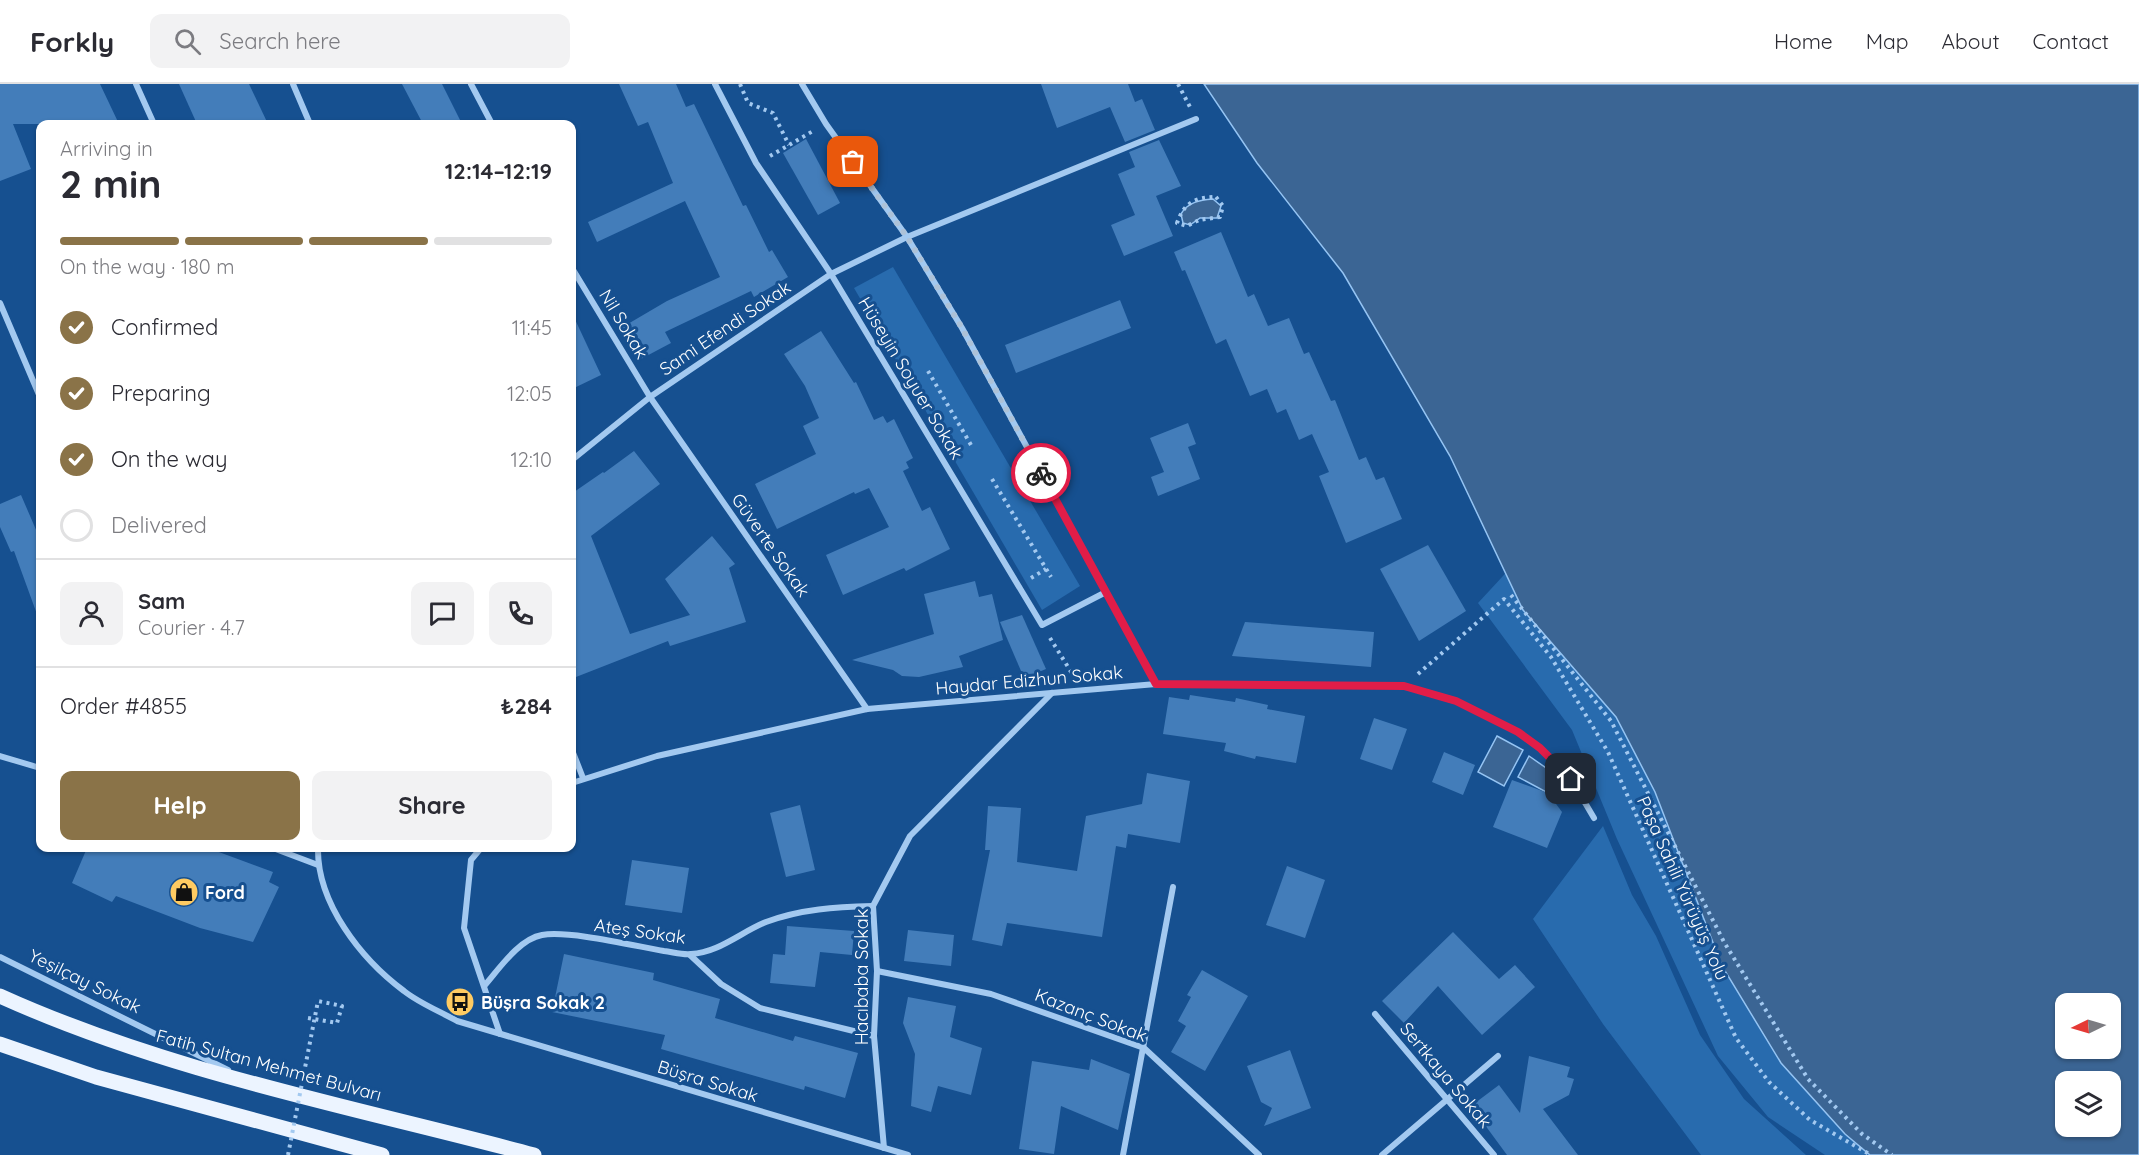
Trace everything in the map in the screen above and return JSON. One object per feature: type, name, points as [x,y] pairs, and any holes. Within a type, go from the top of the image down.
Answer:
[{"type":"main road","name":"Fatih Sultan Mehmet Bulvarı","points":[[0,996],[49,1018],[134,1049],[252,1083],[534,1155]]},
{"type":"main road","points":[[1,1048],[96,1077],[382,1155]]},
{"type":"street","points":[[136,84],[152,120]]},
{"type":"street","points":[[293,84],[308,120]]},
{"type":"street","points":[[471,84],[490,120]]},
{"type":"street","name":"Hüseyin Soyuer Sokak","points":[[715,84],[756,164],[831,274],[1042,625]]},
{"type":"street","points":[[802,84],[826,124],[907,237],[962,328],[1156,684]]},
{"type":"street","name":"Sami Efendi Sokak","points":[[576,457],[650,397],[831,274],[907,237],[1196,119]]},
{"type":"street","name":"Nil Sokak","points":[[576,275],[650,397]]},
{"type":"street","points":[[0,303],[36,388]]},
{"type":"street","name":"Güverte Sokak","points":[[650,397],[867,709]]},
{"type":"street","points":[[1042,625],[1106,592]]},
{"type":"street","name":"Haydar Edizhun Sokak","points":[[576,781],[657,756],[867,709],[1052,693],[1081,688],[1156,684],[1404,686],[1456,701],[1518,732],[1540,748],[1571,779],[1594,818]]},
{"type":"street","name":"Hacıbaba Sokak","points":[[884,1148],[874,1036],[877,971],[873,906],[910,836],[1052,693]]},
{"type":"street","points":[[0,756],[36,767]]},
{"type":"street","points":[[576,760],[583,778]]},
{"type":"street","points":[[284,852],[318,865]]},
{"type":"street","points":[[318,852],[318,865],[333,907],[368,961],[405,992],[457,1021],[500,1035]]},
{"type":"street","points":[[478,852],[471,860],[464,928],[500,1035]]},
{"type":"street","points":[[1123,1155],[1173,886]]},
{"type":"street","name":"Ateş Sokak","points":[[485,985],[528,941],[542,935],[570,936],[690,955],[711,951],[735,937],[784,916],[823,907],[873,906]]},
{"type":"street","points":[[690,955],[721,984],[760,1008],[874,1036]]},
{"type":"street","name":"Yeşilçay Sokak","points":[[0,957],[155,1032],[252,1083]]},
{"type":"street","name":"Kazanç Sokak","points":[[877,971],[991,994],[1144,1048],[1259,1155]]},
{"type":"street","name":"Sertkaya Sokak","points":[[1375,1014],[1494,1155]]},
{"type":"street","name":"Büşra Sokak","points":[[500,1035],[908,1155]]},
{"type":"street","points":[[1382,1155],[1498,1056]]},
{"type":"path","points":[[740,84],[748,103],[773,113],[789,145]]},
{"type":"path","points":[[1178,84],[1196,119]]},
{"type":"path","points":[[756,164],[826,124]]},
{"type":"path","points":[[1216,197],[1223,206],[1220,217],[1199,220],[1187,226],[1177,224],[1186,205],[1199,199],[1216,197]]},
{"type":"path","points":[[928,371],[971,445]]},
{"type":"path","points":[[992,479],[1051,577]]},
{"type":"path","points":[[1511,595],[1611,721],[1724,942],[1808,1079],[1862,1134],[1892,1155]]},
{"type":"path","name":"Paşa Sahili Yürüyüş Yolu","points":[[1404,686],[1504,599],[1551,657],[1608,752],[1736,1038],[1769,1082],[1810,1120],[1871,1155]]},
{"type":"path","points":[[1042,625],[1081,688]]},
{"type":"path","points":[[288,1155],[318,1001],[342,1006],[337,1023],[308,1018]]},
{"type":"shaded area","points":[[1204,84],[2139,84],[2139,1155],[1870,1155],[1845,1134],[1781,1063],[1722,966],[1655,792],[1616,717],[1523,610],[1450,456],[1343,273],[1257,163]]},
{"type":"shaded area","points":[[1213,199],[1221,206],[1217,218],[1200,218],[1190,225],[1183,223],[1181,214],[1187,207],[1199,201]]},
{"type":"shaded area","points":[[893,267],[1080,586],[1042,610],[854,288]]},
{"type":"shaded area","points":[[1515,563],[1920,1155],[1825,1155],[1768,1117],[1718,1056],[1617,839],[1572,730],[1478,603]]},
{"type":"shaded area","points":[[1497,736],[1523,750],[1504,786],[1478,772]]},
{"type":"shaded area","points":[[1529,756],[1559,777],[1548,793],[1518,777]]},
{"type":"shaded area","points":[[1603,826],[1632,895],[1656,936],[1700,1035],[1744,1099],[1806,1155],[1701,1155],[1603,1024],[1533,919]]},
{"type":"building","points":[[0,84],[100,84],[117,120],[36,120],[36,124],[13,124],[31,169],[0,181]]},
{"type":"building","points":[[179,84],[249,84],[266,120],[195,120]]},
{"type":"building","points":[[402,84],[442,84],[460,120],[421,120]]},
{"type":"building","points":[[619,84],[676,84],[686,107],[694,104],[743,206],[746,205],[769,252],[772,250],[788,277],[754,297],[751,291],[665,332],[671,343],[639,360],[621,328],[667,301],[720,277],[685,201],[597,242],[588,222],[673,183],[648,122],[638,126]]},
{"type":"building","points":[[1041,84],[1128,84],[1135,102],[1142,99],[1155,130],[1125,142],[1110,107],[1057,128]]},
{"type":"building","points":[[806,139],[840,203],[818,215],[783,153]]},
{"type":"building","points":[[1159,140],[1181,186],[1156,196],[1173,236],[1124,256],[1111,225],[1135,215],[1118,174],[1135,167],[1129,152]]},
{"type":"building","points":[[1221,232],[1248,297],[1254,294],[1268,326],[1289,318],[1304,354],[1309,352],[1331,401],[1335,400],[1359,460],[1366,457],[1376,480],[1384,477],[1402,519],[1346,543],[1319,476],[1329,472],[1312,434],[1299,440],[1286,409],[1277,413],[1267,389],[1250,396],[1226,339],[1216,344],[1185,270],[1182,271],[1174,252]]},
{"type":"building","points":[[1120,300],[1131,328],[1016,373],[1005,345]]},
{"type":"building","points":[[576,322],[601,375],[576,387]]},
{"type":"building","points":[[821,331],[854,383],[856,382],[874,420],[883,416],[887,423],[894,419],[913,458],[906,462],[909,468],[903,471],[922,511],[930,507],[950,549],[906,571],[904,568],[843,595],[826,555],[889,527],[869,488],[855,494],[854,492],[777,529],[755,484],[816,454],[803,426],[819,418],[805,386],[784,354]]},
{"type":"building","points":[[1188,423],[1196,444],[1188,447],[1200,479],[1158,496],[1151,477],[1164,472],[1150,438]]},
{"type":"building","points":[[634,451],[660,484],[591,536],[630,634],[690,615],[665,579],[712,536],[735,564],[729,568],[746,622],[670,646],[668,641],[576,677],[576,491]]},
{"type":"building","points":[[21,495],[36,530],[36,612],[14,551],[11,552],[0,527],[0,504]]},
{"type":"building","points":[[1428,545],[1466,611],[1419,641],[1380,569]]},
{"type":"building","points":[[975,581],[979,597],[992,594],[1003,640],[959,656],[963,667],[919,677],[902,676],[893,670],[852,660],[934,634],[924,594]]},
{"type":"building","points":[[1022,615],[1046,669],[1024,678],[1000,622]]},
{"type":"building","points":[[1245,622],[1374,632],[1371,667],[1232,656]]},
{"type":"building","points":[[1190,695],[1235,702],[1236,698],[1268,705],[1267,709],[1305,716],[1296,763],[1256,756],[1255,759],[1224,751],[1226,743],[1163,734],[1169,697],[1189,700]]},
{"type":"building","points":[[1374,718],[1407,729],[1392,770],[1360,759]]},
{"type":"building","points":[[1444,752],[1475,765],[1463,795],[1432,782]]},
{"type":"building","points":[[1147,773],[1190,781],[1180,843],[1128,834],[1126,848],[1116,846],[1102,937],[1007,923],[1002,946],[972,940],[990,850],[985,850],[988,806],[1021,808],[1017,862],[1077,871],[1086,816],[1142,804]]},
{"type":"building","points":[[1512,780],[1548,793],[1562,812],[1547,848],[1493,827]]},
{"type":"building","points":[[800,805],[815,870],[786,877],[770,813]]},
{"type":"building","name":"Ford","points":[[85,852],[219,852],[273,872],[269,882],[279,887],[253,942],[200,928],[116,896],[112,902],[72,883]]},
{"type":"building","points":[[632,860],[689,868],[682,913],[625,905]]},
{"type":"building","points":[[1287,866],[1325,880],[1305,938],[1266,925]]},
{"type":"building","points":[[787,926],[854,931],[852,955],[820,952],[815,987],[770,983],[773,954],[785,955]]},
{"type":"building","points":[[908,930],[954,935],[951,966],[904,961]]},
{"type":"building","points":[[1453,932],[1499,979],[1515,965],[1535,987],[1482,1035],[1438,986],[1404,1023],[1382,1001]]},
{"type":"building","points":[[564,954],[654,973],[653,980],[720,999],[715,1018],[793,1041],[795,1036],[858,1053],[845,1098],[805,1086],[804,1090],[661,1049],[665,1035],[552,1012]]},
{"type":"building","points":[[1202,970],[1248,996],[1205,1071],[1171,1052],[1186,1026],[1178,1021],[1191,997],[1187,995]]},
{"type":"building","points":[[908,997],[956,1006],[950,1037],[982,1048],[971,1095],[938,1086],[931,1112],[911,1106],[915,1054],[903,1023]]},
{"type":"building","points":[[1290,1050],[1311,1108],[1264,1126],[1272,1108],[1261,1102],[1247,1066]]},
{"type":"building","points":[[1529,1056],[1570,1067],[1567,1077],[1574,1079],[1569,1095],[1543,1109],[1578,1155],[1507,1155],[1471,1106],[1499,1085],[1520,1113]]},
{"type":"building","points":[[1091,1059],[1130,1074],[1118,1130],[1061,1106],[1054,1154],[1019,1149],[1032,1061],[1089,1070]]},
{"type":"way so far","points":[[853,162],[907,237],[962,328],[1041,473]]},
{"type":"place","name":"Ford","points":[[184,892]]},
{"type":"place","name":"Büşra Sokak 2","points":[[460,1002]]},
{"type":"route","points":[[1041,473],[1156,684],[1404,686],[1456,701],[1518,732],[1540,748],[1571,779]]}]
